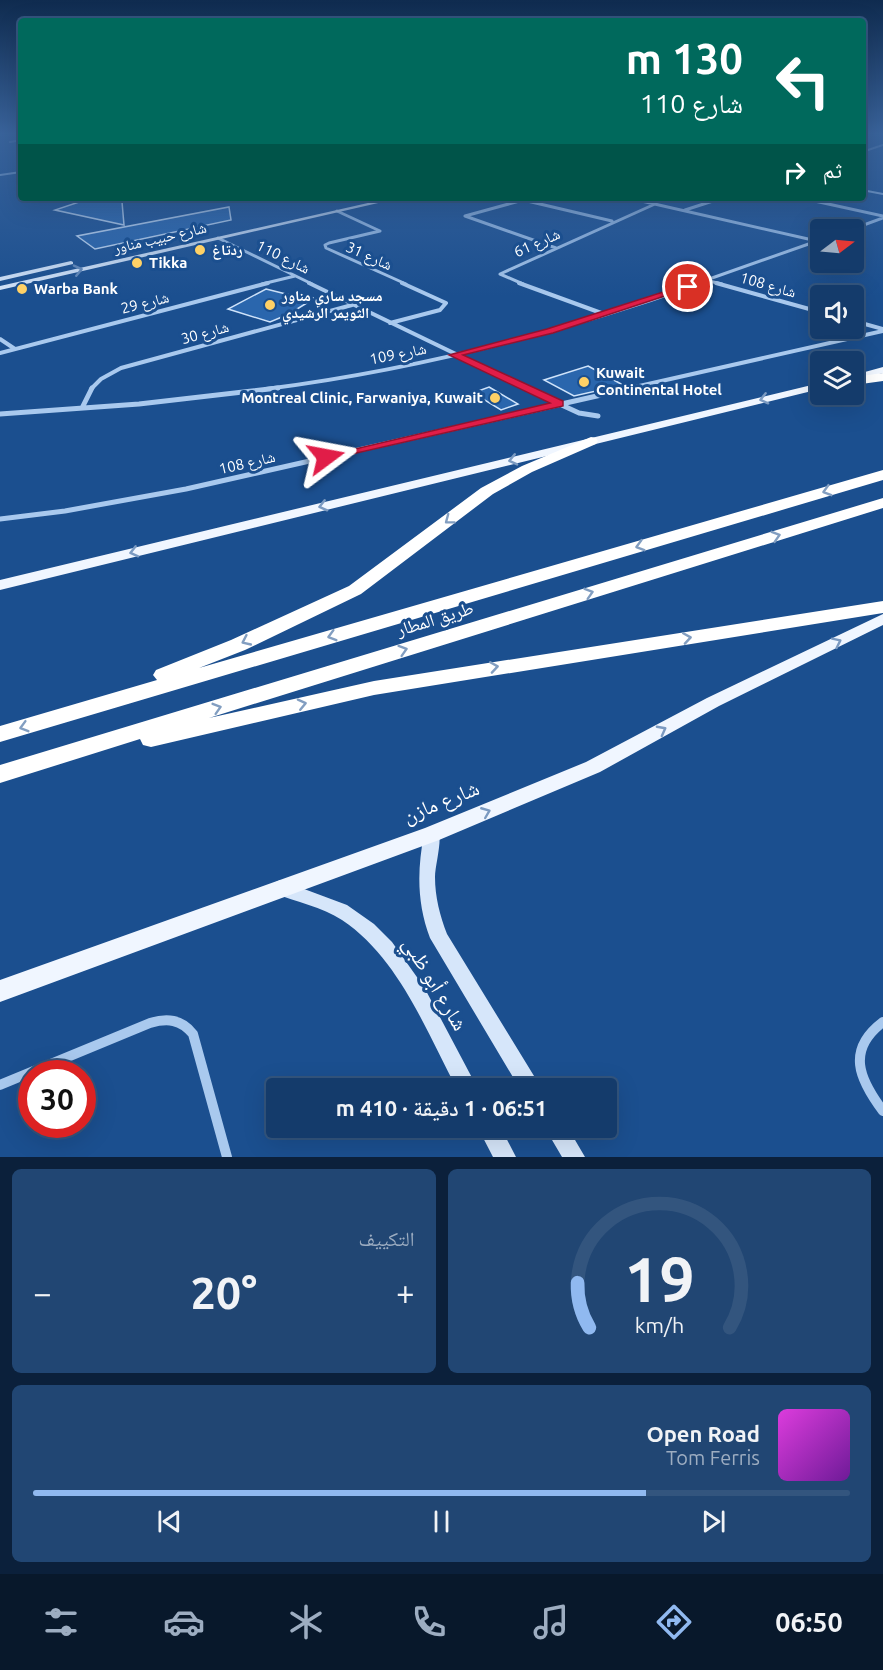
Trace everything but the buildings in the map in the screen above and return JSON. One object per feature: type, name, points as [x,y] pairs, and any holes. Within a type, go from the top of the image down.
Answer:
[{"type":"highway","points":[[864,378],[883,377]]},
{"type":"highway","points":[[66,714],[238,645],[355,590],[487,491],[526,469],[591,441]]},
{"type":"highway","name":"طريق المطار","points":[[0,734],[883,475]]},
{"type":"highway","name":"طريق المطار","points":[[0,774],[883,503]]},
{"type":"highway","points":[[0,774],[374,688],[883,607]]},
{"type":"main road","points":[[864,376],[883,370]]},
{"type":"main road","points":[[0,585],[810,388]]},
{"type":"main road","name":"شارع مازن","points":[[0,991],[432,834],[593,767],[713,702],[883,619]]},
{"type":"street","points":[[866,191],[883,194]]},
{"type":"street","name":"شارع حبيب مناور","points":[[0,279],[358,201]]},
{"type":"street","name":"شارع حبيب مناور","points":[[0,288],[383,201]]},
{"type":"street","points":[[519,201],[465,216],[556,248]]},
{"type":"street","points":[[527,201],[612,221]]},
{"type":"street","points":[[642,201],[810,239]]},
{"type":"street","points":[[685,210],[712,201]]},
{"type":"street","points":[[815,201],[883,217]]},
{"type":"street","name":"شارع 61","points":[[605,314],[505,278],[500,274],[612,221],[655,204]]},
{"type":"street","name":"شارع 31","points":[[337,211],[380,231],[328,243],[325,244],[326,248],[446,303],[440,310],[390,323]]},
{"type":"street","points":[[864,224],[883,217]]},
{"type":"street","points":[[253,224],[263,225],[260,229]]},
{"type":"street","name":"شارع 110","points":[[218,238],[454,355],[579,413],[598,416]]},
{"type":"street","name":"شارع 109","points":[[0,414],[243,392],[454,355],[550,331],[605,314],[810,244]]},
{"type":"street","points":[[15,275],[12,279],[27,282]]},
{"type":"street","name":"شارع 29","points":[[0,353],[295,276]]},
{"type":"street","name":"شارع 108","points":[[708,280],[810,309]]},
{"type":"street","name":"شارع 30","points":[[82,408],[93,384],[102,376],[121,368],[352,305]]},
{"type":"street","name":"شارع 108","points":[[864,324],[883,330]]},
{"type":"street","name":"شارع 108","points":[[0,519],[65,511],[186,489],[883,330]]},
{"type":"street","points":[[0,339],[15,349]]},
{"type":"street","name":"شارع أبو ظبي","points":[[432,834],[425,884],[431,919],[439,938],[525,1078]]},
{"type":"street","name":"شارع أبو ظبي","points":[[280,888],[348,914],[381,941],[398,963],[462,1078]]},
{"type":"street","points":[[0,1085],[150,1023],[171,1019],[180,1022],[193,1034],[227,1157]]},
{"type":"street","points":[[883,1022],[870,1030],[863,1039],[859,1063],[868,1091],[883,1111]]},
{"type":"street","points":[[495,1138],[506,1157]]},
{"type":"street","points":[[562,1138],[574,1157]]},
{"type":"place","name":"ردتاغ","points":[[200,250]]},
{"type":"place","name":"Tikka","points":[[137,263]]},
{"type":"place","name":"Warba Bank","points":[[22,289]]},
{"type":"place","name":"مسجد ساري مناور الثويمر الرشيدي","points":[[270,305]]},
{"type":"place","name":"Kuwait Continental Hotel","points":[[584,382]]},
{"type":"place","name":"Montreal Clinic, Farwaniya, Kuwait","points":[[495,398]]},
{"type":"route","points":[[326,457],[560,404],[454,355],[592,319],[688,287]]}]
